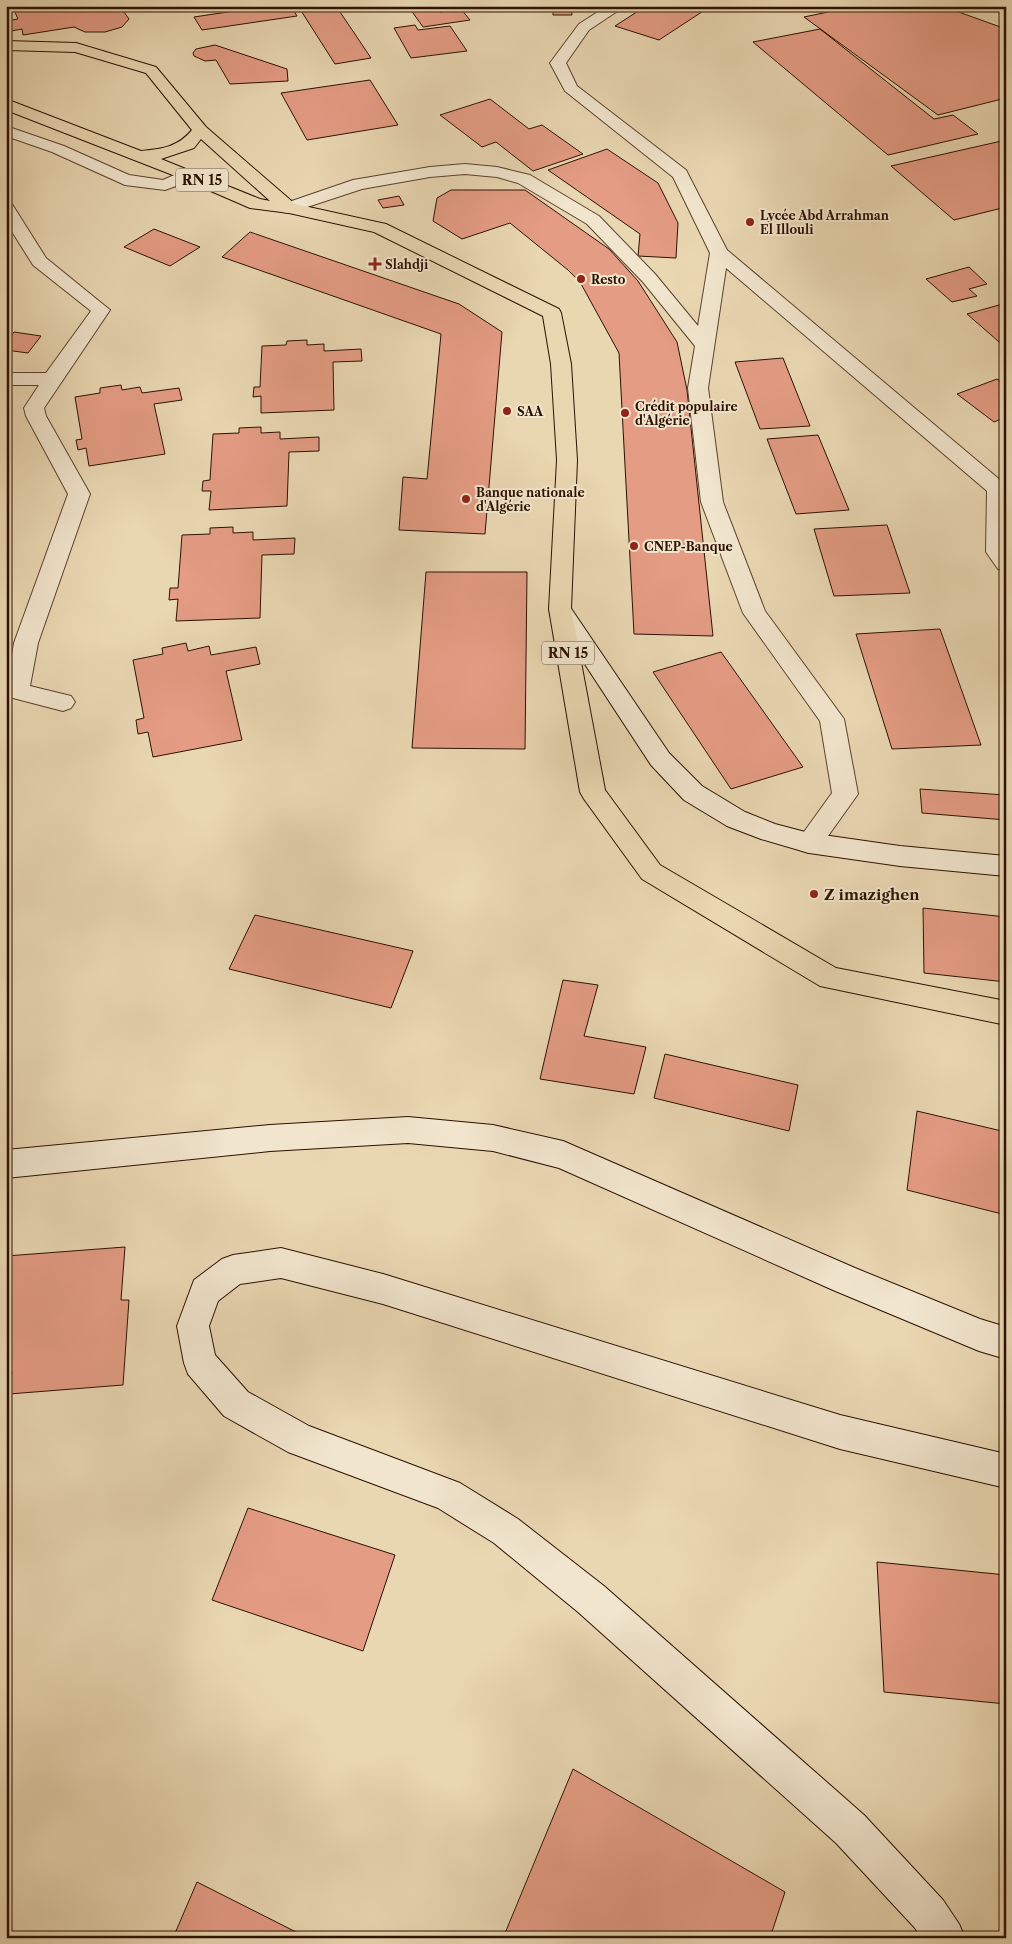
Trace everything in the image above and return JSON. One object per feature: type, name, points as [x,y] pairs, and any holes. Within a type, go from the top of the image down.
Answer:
[{"type":"main road","name":"RN 15","points":[[6,45],[76,48],[151,70],[200,130],[289,208]]},
{"type":"main road","name":"RN 15","points":[[6,104],[189,174],[256,204],[289,208],[380,228],[552,313],[561,364],[567,460],[560,609],[593,792],[651,872],[830,978],[1006,1013]]},
{"type":"main road","points":[[140,156],[162,154],[188,146],[200,130]]},
{"type":"street","points":[[618,6],[584,27],[558,63],[570,88],[680,174],[718,253],[1002,486],[997,552],[1006,564]]},
{"type":"street","points":[[6,131],[58,149],[125,180],[165,185],[189,174]]},
{"type":"street","points":[[289,208],[359,184],[430,172],[465,169],[497,172],[524,179],[593,220],[649,278],[704,345]]},
{"type":"street","points":[[6,208],[39,261],[101,310],[52,379],[34,408],[36,416],[79,494],[26,643],[17,691],[63,702]]},
{"type":"street","points":[[718,253],[698,388],[712,502],[754,613],[832,719],[845,794],[809,843]]},
{"type":"street","points":[[6,379],[52,379]]},
{"type":"street","points":[[560,609],[660,759],[693,793],[736,819],[770,832],[809,843],[900,856],[1006,866]]},
{"type":"street","points":[[6,1164],[270,1138],[408,1130],[493,1138],[564,1154],[844,1280],[979,1335],[1006,1343]]},
{"type":"street","points":[[945,1938],[930,1914],[850,1828],[732,1726],[592,1599],[506,1531],[448,1495],[300,1440],[236,1404],[200,1363],[193,1326],[205,1291],[233,1270],[281,1263],[383,1289],[840,1432],[1006,1471]]},
{"type":"building","points":[[37,6],[105,6],[124,12],[129,19],[122,27],[105,32],[85,32],[74,27],[23,35],[22,29],[6,32],[6,21],[18,19],[14,10]]},
{"type":"building","points":[[268,6],[291,6],[297,16],[202,30],[194,17]]},
{"type":"building","points":[[298,6],[336,6],[371,58],[335,64]]},
{"type":"building","points":[[408,6],[436,6],[440,12],[461,9],[470,20],[423,27]]},
{"type":"building","points":[[553,6],[571,6],[572,15],[553,15]]},
{"type":"building","points":[[646,6],[711,6],[659,40],[615,26]]},
{"type":"building","points":[[857,6],[942,6],[1006,29],[1006,98],[938,115],[804,17]]},
{"type":"building","points":[[415,25],[418,30],[450,26],[467,51],[411,58],[394,28]]},
{"type":"building","points":[[820,29],[934,119],[953,115],[978,134],[888,155],[753,42]]},
{"type":"building","points":[[215,45],[287,69],[288,81],[230,84],[216,60],[205,61],[194,56],[193,53],[196,49]]},
{"type":"building","points":[[370,80],[398,125],[307,140],[281,93]]},
{"type":"building","points":[[490,99],[529,129],[542,125],[583,154],[533,171],[496,142],[482,147],[440,115]]},
{"type":"building","points":[[1006,140],[1006,207],[954,220],[891,166]]},
{"type":"building","points":[[607,149],[658,183],[678,223],[676,258],[638,256],[640,234],[548,170]]},
{"type":"building","points":[[451,190],[525,190],[609,249],[638,281],[677,342],[687,390],[713,636],[634,634],[619,353],[580,282],[510,223],[462,239],[433,221],[437,198]]},
{"type":"building","points":[[399,196],[404,205],[383,208],[378,200]]},
{"type":"building","points":[[154,229],[200,247],[170,266],[124,247]]},
{"type":"building","points":[[250,232],[459,304],[502,332],[485,534],[399,530],[403,477],[427,479],[441,334],[222,257]]},
{"type":"building","points":[[969,267],[987,284],[969,289],[977,296],[952,302],[926,279]]},
{"type":"building","points":[[1006,303],[1006,348],[967,314]]},
{"type":"building","points":[[14,332],[41,336],[28,353],[6,350],[6,342]]},
{"type":"building","points":[[307,340],[307,345],[324,344],[324,351],[361,349],[362,361],[333,362],[334,410],[261,413],[261,396],[253,397],[254,387],[260,387],[262,346],[286,345],[287,341]]},
{"type":"building","points":[[783,358],[810,426],[760,429],[735,362]]},
{"type":"building","points":[[997,379],[1006,385],[1006,417],[994,422],[957,394]]},
{"type":"building","points":[[121,385],[122,390],[140,387],[142,393],[179,388],[182,400],[154,404],[165,454],[89,466],[86,448],[78,450],[76,440],[82,439],[75,397],[100,393],[100,388]]},
{"type":"building","points":[[261,427],[261,433],[280,432],[280,439],[319,437],[319,451],[289,452],[287,506],[209,510],[211,491],[202,491],[203,481],[210,480],[213,434],[239,433],[239,428]]},
{"type":"building","points":[[818,435],[849,510],[796,514],[767,439]]},
{"type":"building","points":[[887,525],[910,593],[834,596],[814,529]]},
{"type":"building","points":[[233,527],[233,533],[253,532],[253,540],[295,538],[294,554],[262,555],[260,618],[176,621],[178,599],[169,600],[170,588],[178,588],[182,535],[210,534],[210,528]]},
{"type":"building","points":[[426,572],[527,572],[525,749],[412,748]]},
{"type":"building","points":[[940,629],[981,745],[892,749],[856,634]]},
{"type":"building","points":[[186,643],[188,651],[209,646],[211,655],[256,647],[260,664],[226,671],[242,740],[153,757],[148,732],[138,734],[136,720],[144,718],[133,660],[163,654],[162,648]]},
{"type":"building","points":[[721,652],[803,767],[731,789],[653,672]]},
{"type":"building","points":[[920,789],[1005,795],[1006,820],[922,813]]},
{"type":"building","points":[[923,908],[1006,917],[1006,982],[924,973]]},
{"type":"building","points":[[255,915],[413,951],[391,1008],[229,969]]},
{"type":"building","points":[[563,980],[598,985],[584,1036],[646,1047],[634,1094],[540,1079]]},
{"type":"building","points":[[665,1054],[798,1085],[789,1131],[654,1098]]},
{"type":"building","points":[[917,1111],[1006,1132],[1006,1215],[907,1190]]},
{"type":"building","points":[[125,1247],[121,1300],[129,1300],[123,1385],[9,1394],[12,1372],[6,1372],[6,1256]]},
{"type":"building","points":[[248,1508],[395,1555],[363,1651],[212,1600]]},
{"type":"building","points":[[877,1562],[1006,1575],[1006,1704],[884,1692]]},
{"type":"building","points":[[573,1769],[785,1892],[770,1938],[503,1938]]},
{"type":"building","points":[[197,1882],[298,1933],[295,1938],[173,1938]]},
{"type":"place","name":"Lycée Abd Arrahman El Illouli","points":[[750,222]]},
{"type":"place","name":"Slahdji","points":[[375,264]]},
{"type":"place","name":"Resto","points":[[581,279]]},
{"type":"place","name":"SAA","points":[[507,411]]},
{"type":"place","name":"Crédit populaire d'Algérie","points":[[625,413]]},
{"type":"place","name":"Banque nationale d'Algérie","points":[[466,499]]},
{"type":"place","name":"CNEP-Banque","points":[[634,546]]},
{"type":"place","name":"Z imazighen","points":[[814,894]]}]
